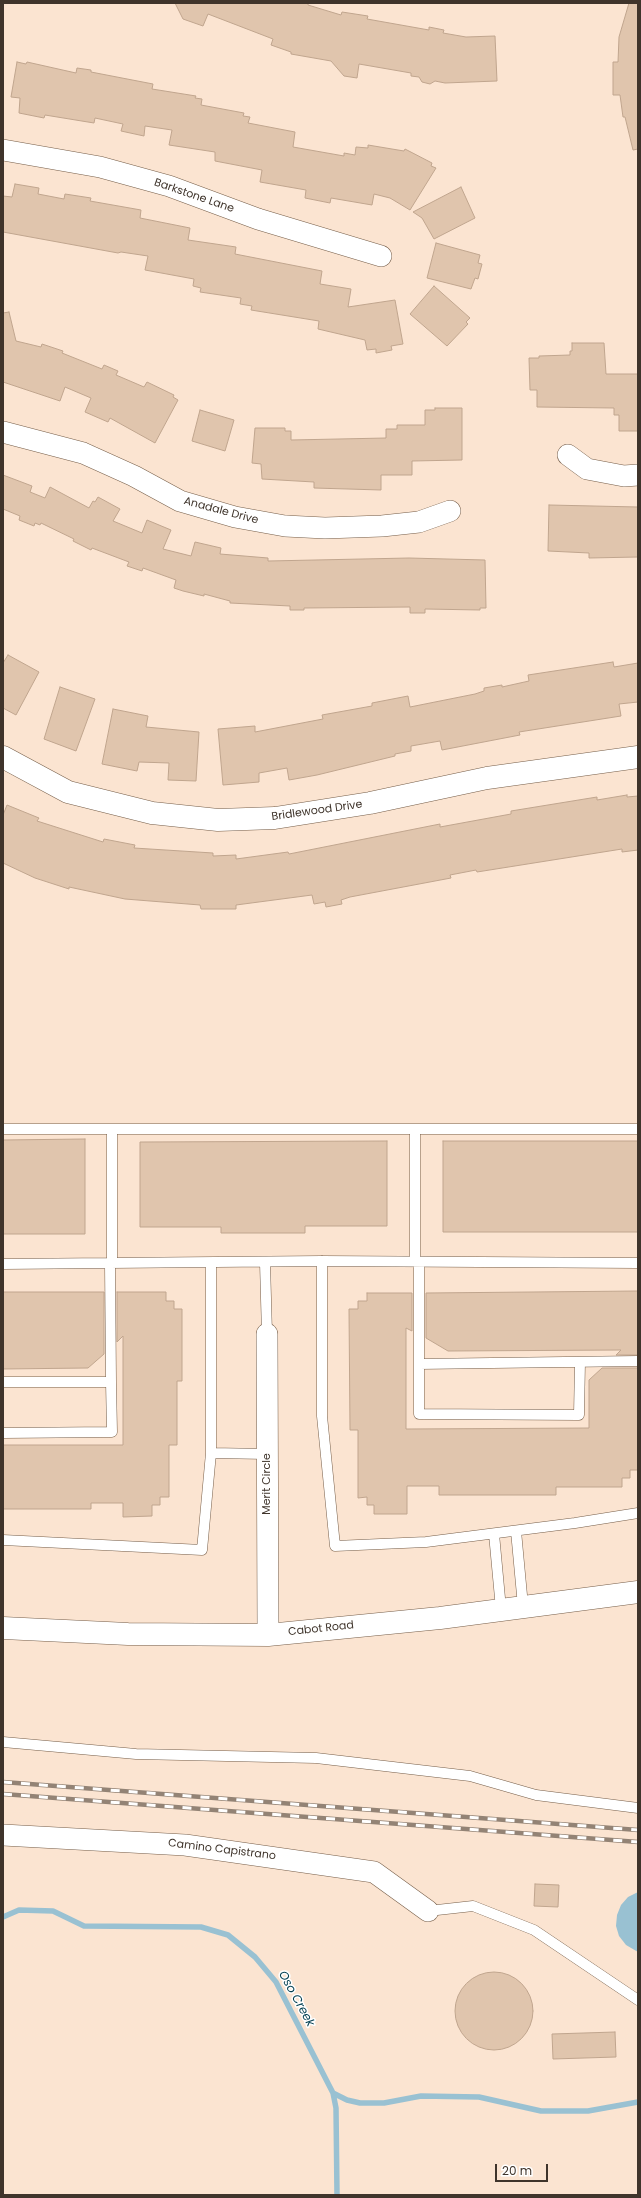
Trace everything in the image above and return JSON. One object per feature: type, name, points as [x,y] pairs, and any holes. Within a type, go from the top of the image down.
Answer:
[{"type":"street","name":"Barkstone Lane","points":[[3,150],[100,167],[169,186],[258,219],[381,256]]},
{"type":"street","name":"Anadale Drive","points":[[3,432],[83,453],[134,476],[180,500],[235,517],[271,523],[325,528],[382,526],[419,522],[450,512]]},
{"type":"street","points":[[568,455],[587,469],[624,476],[638,475]]},
{"type":"street","name":"Bridlewood Drive","points":[[3,757],[68,792],[152,813],[218,820],[275,818],[370,803],[487,778],[638,757]]},
{"type":"street","name":"Merit Circle","points":[[267,1334],[268,1635]]},
{"type":"street","name":"Cabot Road","points":[[3,1628],[128,1634],[268,1635],[440,1618],[638,1592]]},
{"type":"street","name":"Camino Capistrano","points":[[3,1835],[185,1845],[374,1872],[428,1911]]},
{"type":"lane","points":[[3,1433],[112,1432],[112,1128]]},
{"type":"lane","points":[[415,1128],[419,1414],[579,1415],[580,1362]]},
{"type":"lane","points":[[3,1129],[638,1128]]},
{"type":"lane","points":[[3,1264],[265,1263],[322,1261],[638,1263]]},
{"type":"lane","points":[[322,1261],[322,1416],[335,1546],[426,1542],[516,1531],[638,1513]]},
{"type":"lane","points":[[3,1540],[202,1550],[211,1454],[211,1263]]},
{"type":"lane","points":[[265,1263],[267,1334]]},
{"type":"lane","points":[[419,1364],[638,1361]]},
{"type":"lane","points":[[3,1382],[111,1382]]},
{"type":"lane","points":[[211,1454],[267,1454]]},
{"type":"lane","points":[[516,1531],[523,1606]]},
{"type":"lane","points":[[494,1534],[501,1609]]},
{"type":"lane","points":[[3,1742],[136,1754],[316,1758],[470,1776],[536,1794],[638,1808]]},
{"type":"lane","points":[[428,1911],[473,1906],[534,1930],[638,2000]]},
{"type":"water","points":[[638,1892],[638,1952],[626,1945],[619,1936],[616,1926],[617,1915],[621,1905],[628,1897]]},
{"type":"building","points":[[175,3],[308,3],[308,5],[341,15],[342,12],[368,16],[367,19],[429,30],[429,27],[444,30],[443,33],[466,37],[495,36],[497,81],[445,83],[435,81],[430,84],[422,82],[419,77],[411,76],[411,73],[359,64],[357,78],[344,76],[331,61],[291,54],[291,52],[271,45],[273,39],[208,14],[203,26],[183,19]]},
{"type":"building","points":[[629,3],[638,3],[638,149],[633,150],[625,117],[623,117],[620,95],[613,95],[613,62],[618,62],[619,37]]},
{"type":"building","points":[[17,62],[26,64],[27,62],[76,73],[77,68],[91,70],[91,72],[153,84],[152,89],[196,96],[195,98],[202,99],[201,105],[244,113],[243,116],[250,117],[248,123],[295,132],[293,147],[344,156],[344,153],[355,155],[356,147],[368,148],[368,145],[404,151],[405,149],[432,163],[431,166],[436,168],[410,210],[390,198],[374,194],[372,205],[331,198],[330,203],[305,198],[306,190],[260,182],[262,170],[215,161],[215,152],[169,145],[172,130],[145,126],[144,136],[121,131],[123,124],[95,118],[94,123],[45,115],[44,118],[19,113],[20,98],[11,97]]},
{"type":"building","points":[[15,184],[39,188],[38,194],[64,199],[65,194],[91,198],[90,201],[141,210],[140,218],[190,228],[188,240],[236,247],[235,254],[322,271],[320,284],[351,289],[348,307],[395,300],[403,344],[391,346],[392,350],[376,353],[376,349],[367,350],[365,340],[318,329],[319,321],[251,310],[252,306],[240,304],[241,298],[200,292],[201,288],[193,286],[194,279],[145,270],[148,256],[121,252],[118,253],[3,232],[3,196],[12,197]]},
{"type":"building","points":[[461,187],[475,218],[434,239],[422,218],[413,212]]},
{"type":"building","points":[[436,243],[480,255],[478,263],[482,264],[478,279],[475,278],[471,289],[427,278]]},
{"type":"building","points":[[434,286],[470,318],[466,322],[468,324],[447,346],[410,314]]},
{"type":"building","points":[[9,312],[16,341],[41,347],[42,344],[63,351],[62,353],[102,369],[104,365],[118,371],[116,375],[144,387],[147,382],[174,395],[173,397],[178,400],[155,443],[110,418],[108,422],[85,412],[91,398],[65,387],[60,401],[3,382],[3,313]]},
{"type":"building","points":[[572,343],[604,343],[606,374],[638,374],[638,431],[619,431],[619,415],[614,415],[614,408],[537,407],[537,390],[530,390],[529,358],[539,358],[539,356],[570,355],[570,351],[572,351]]},
{"type":"building","points":[[435,408],[462,408],[462,460],[412,461],[412,475],[381,475],[381,490],[314,488],[314,482],[262,479],[261,464],[252,463],[255,428],[285,428],[285,431],[291,431],[291,440],[386,438],[386,429],[397,429],[397,425],[425,425],[425,410],[435,410]]},
{"type":"building","points":[[200,410],[234,420],[225,451],[192,441]]},
{"type":"building","points":[[3,475],[32,486],[30,492],[45,498],[50,487],[89,508],[93,501],[95,502],[98,497],[120,509],[113,521],[142,533],[147,520],[171,530],[163,549],[191,556],[195,542],[221,548],[220,554],[268,558],[268,561],[409,558],[485,560],[486,608],[480,608],[480,610],[425,609],[425,613],[410,613],[410,607],[304,608],[304,610],[290,610],[290,606],[230,603],[230,601],[204,594],[204,596],[183,591],[174,588],[176,580],[143,568],[142,571],[127,566],[129,562],[92,548],[91,550],[73,541],[74,539],[41,523],[40,525],[35,523],[34,526],[19,520],[20,516],[3,509]]},
{"type":"building","points":[[549,505],[638,507],[638,557],[589,558],[589,553],[548,551]]},
{"type":"building","points":[[8,655],[39,672],[16,715],[3,708],[3,663]]},
{"type":"building","points":[[613,662],[614,667],[638,663],[638,702],[619,704],[621,716],[519,732],[520,735],[442,750],[440,741],[411,746],[411,751],[395,754],[395,756],[317,775],[289,780],[287,768],[259,773],[259,782],[223,785],[218,729],[255,726],[255,732],[323,719],[322,715],[372,706],[372,703],[408,696],[410,707],[475,694],[484,691],[484,688],[502,685],[502,687],[529,681],[528,675]]},
{"type":"building","points":[[60,687],[95,699],[76,751],[44,739]]},
{"type":"building","points":[[113,709],[148,716],[146,727],[199,732],[196,781],[168,780],[169,763],[139,762],[137,771],[102,764]]},
{"type":"building","points":[[627,795],[627,797],[638,796],[638,850],[622,852],[622,849],[477,872],[476,870],[450,875],[451,878],[350,897],[341,900],[342,904],[326,907],[325,902],[314,904],[312,895],[236,905],[236,909],[201,909],[200,905],[125,899],[69,887],[69,889],[35,878],[3,863],[3,815],[7,805],[39,818],[37,821],[103,842],[104,839],[135,845],[134,848],[213,853],[213,856],[236,855],[236,859],[288,852],[289,854],[440,824],[440,827],[511,814],[511,811],[597,797],[597,800]]},
{"type":"building","points":[[85,1139],[85,1234],[3,1234],[3,1140]]},
{"type":"building","points":[[387,1141],[387,1226],[305,1226],[305,1233],[221,1233],[221,1227],[140,1227],[140,1142]]},
{"type":"building","points":[[443,1141],[638,1141],[638,1232],[443,1232]]},
{"type":"building","points":[[638,1291],[638,1355],[616,1355],[621,1350],[448,1351],[426,1338],[426,1293]]},
{"type":"building","points":[[3,1292],[104,1292],[104,1354],[88,1368],[3,1369]]},
{"type":"building","points":[[117,1292],[166,1292],[166,1301],[174,1301],[174,1309],[182,1309],[182,1381],[177,1381],[177,1445],[169,1445],[169,1497],[160,1497],[160,1505],[152,1505],[152,1516],[123,1517],[123,1503],[91,1503],[91,1509],[3,1509],[3,1445],[123,1445],[123,1336],[117,1342]]},
{"type":"building","points":[[367,1293],[412,1293],[412,1331],[406,1328],[406,1429],[589,1428],[589,1380],[602,1368],[638,1368],[638,1470],[630,1470],[630,1478],[622,1478],[622,1487],[556,1487],[556,1495],[439,1495],[439,1486],[407,1486],[407,1514],[374,1514],[374,1505],[367,1505],[367,1497],[358,1498],[358,1430],[350,1430],[349,1309],[358,1309],[358,1301],[367,1301]]},
{"type":"building","points":[[535,1884],[559,1885],[558,1907],[534,1906]]},
{"type":"building","points":[[494,1972],[509,1975],[522,1983],[530,1996],[533,2011],[530,2026],[522,2039],[509,2047],[494,2050],[479,2047],[466,2039],[458,2026],[455,2011],[458,1996],[466,1983],[479,1975]]},
{"type":"building","points":[[615,2032],[616,2057],[553,2059],[552,2034]]},
{"type":"waterway","name":"Oso Creek","points":[[3,1917],[19,1910],[53,1911],[84,1926],[201,1927],[228,1935],[255,1957],[276,1982],[333,2093],[336,2108],[337,2195]]},
{"type":"waterway","points":[[333,2093],[347,2100],[360,2103],[384,2103],[421,2096],[479,2097],[541,2111],[588,2111],[638,2102]]},
{"type":"railway","points":[[3,1782],[638,1830]]},
{"type":"railway","points":[[3,1794],[638,1842]]}]
